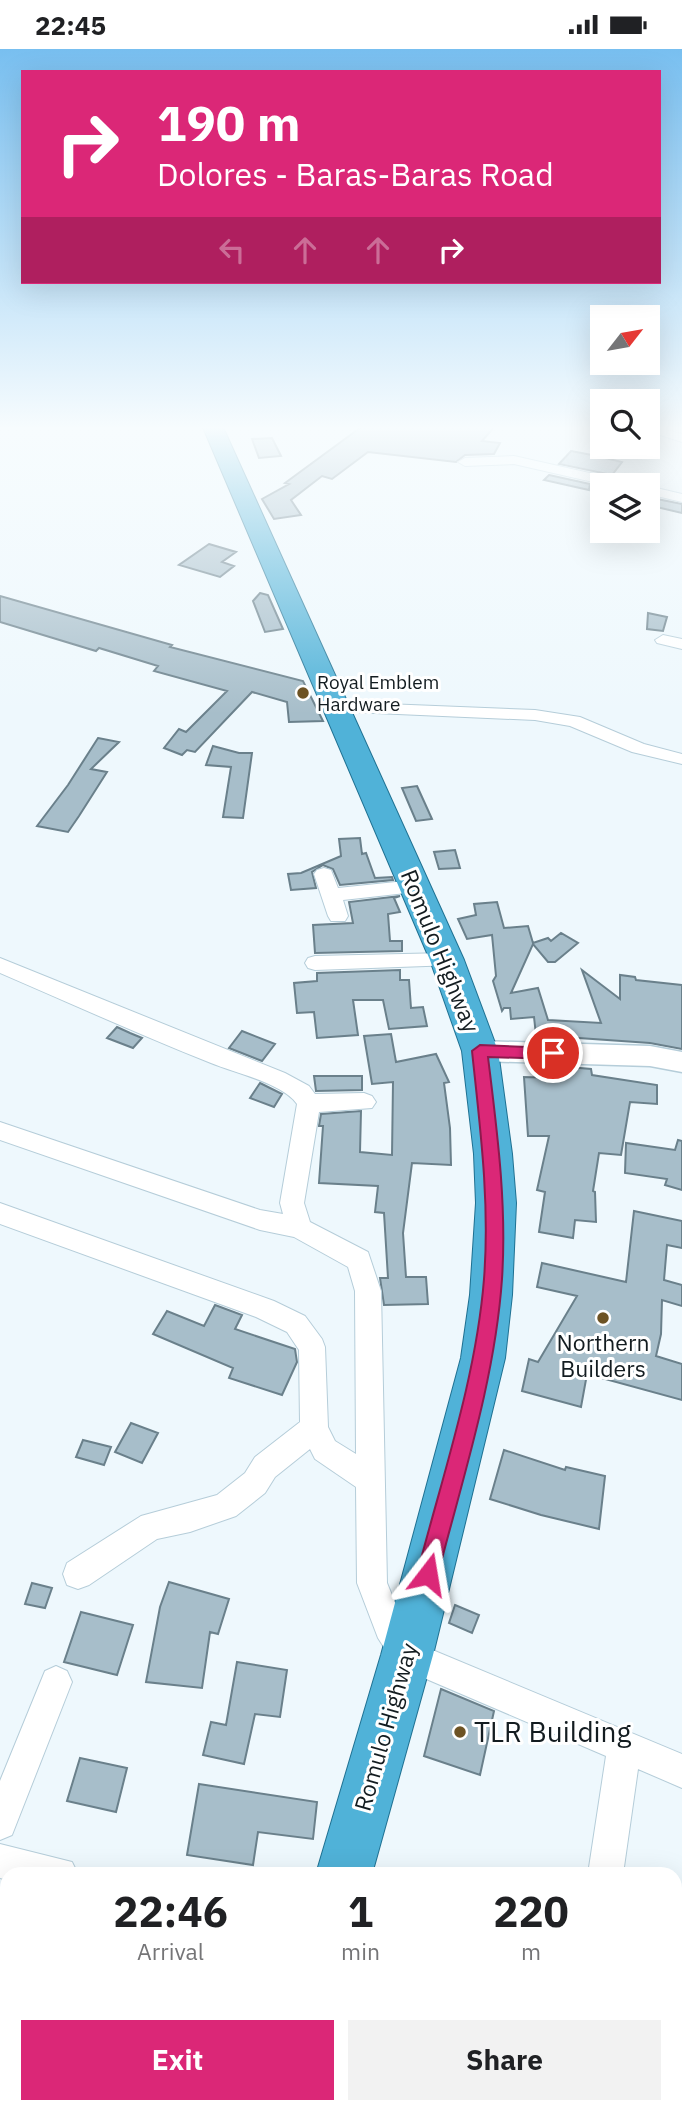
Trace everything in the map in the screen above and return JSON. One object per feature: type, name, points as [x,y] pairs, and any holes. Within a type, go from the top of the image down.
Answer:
[{"type":"highway","name":"Romulo Highway","points":[[255,521],[447,960],[480,1051],[493,1154],[496,1203],[491,1295],[483,1358],[407,1655],[347,1867]]},
{"type":"street","points":[[663,640],[682,644]]},
{"type":"street","points":[[337,707],[521,715],[574,721],[638,748],[682,759]]},
{"type":"street","points":[[324,874],[338,916]]},
{"type":"street","points":[[331,895],[415,886]]},
{"type":"street","points":[[315,963],[447,960]]},
{"type":"street","points":[[0,965],[220,1058],[277,1079],[301,1092],[309,1103],[292,1203],[299,1227]]},
{"type":"street","points":[[480,1051],[650,1056],[682,1062]]},
{"type":"street","points":[[309,1103],[364,1103]]},
{"type":"street","points":[[0,1131],[260,1220],[299,1227],[359,1260],[368,1291],[372,1583],[389,1627],[407,1655],[682,1771]]},
{"type":"street","points":[[0,1213],[265,1309],[296,1324],[312,1347],[314,1428],[325,1450],[371,1480]]},
{"type":"street","points":[[78,1574],[151,1525],[190,1518],[226,1506],[255,1483],[265,1467],[314,1428]]},
{"type":"street","points":[[0,1822],[56,1682]]},
{"type":"street","points":[[607,1867],[624,1747]]},
{"type":"street","points":[[0,1861],[28,1867]]},
{"type":"building","points":[[209,544],[236,552],[222,562],[234,566],[220,577],[179,565]]},
{"type":"building","points":[[260,593],[268,595],[283,629],[265,632],[253,601]]},
{"type":"building","points":[[0,596],[172,645],[170,647],[303,681],[323,721],[289,722],[287,702],[252,692],[195,752],[187,750],[182,755],[164,748],[179,729],[186,732],[227,691],[154,671],[158,666],[99,648],[96,651],[0,622]]},
{"type":"building","points":[[648,613],[667,617],[663,631],[647,629]]},
{"type":"building","points":[[98,738],[119,742],[91,769],[107,772],[68,832],[37,826],[68,785]]},
{"type":"building","points":[[213,746],[239,753],[252,753],[243,818],[223,817],[231,767],[206,765]]},
{"type":"building","points":[[417,786],[432,819],[416,821],[402,788]]},
{"type":"building","points":[[360,838],[362,854],[366,853],[375,878],[392,877],[393,880],[340,885],[333,869],[323,865],[312,872],[316,888],[291,890],[288,874],[301,873],[341,856],[339,839]]},
{"type":"building","points":[[455,850],[460,868],[439,869],[434,852]]},
{"type":"building","points":[[400,896],[394,898],[400,912],[388,914],[390,941],[402,941],[402,951],[315,953],[313,925],[353,923],[349,902]]},
{"type":"building","points":[[497,902],[504,928],[528,926],[533,943],[548,938],[551,941],[561,933],[578,943],[555,962],[548,962],[533,944],[511,993],[538,988],[548,1020],[601,1023],[582,970],[620,999],[620,975],[635,977],[636,980],[682,985],[682,1049],[650,1043],[536,1035],[534,1017],[511,1019],[510,1008],[504,1008],[502,1011],[493,981],[496,976],[492,935],[467,939],[458,919],[476,915],[474,904]]},
{"type":"building","points":[[400,970],[400,980],[409,980],[411,1008],[423,1007],[427,1026],[389,1029],[383,1000],[353,1000],[358,1035],[317,1038],[314,1012],[297,1013],[294,983],[317,981],[317,973]]},
{"type":"building","points":[[117,1027],[142,1038],[133,1048],[107,1038]]},
{"type":"building","points":[[242,1031],[275,1044],[262,1061],[229,1048]]},
{"type":"building","points":[[391,1034],[396,1062],[436,1054],[449,1082],[444,1083],[450,1128],[451,1165],[412,1163],[403,1233],[406,1277],[426,1277],[428,1304],[384,1305],[380,1278],[388,1278],[384,1213],[375,1212],[378,1186],[319,1183],[323,1126],[319,1126],[321,1114],[361,1111],[360,1152],[392,1155],[393,1082],[372,1084],[364,1036]]},
{"type":"building","points":[[557,1066],[591,1069],[592,1075],[657,1085],[657,1104],[630,1102],[621,1155],[599,1153],[593,1191],[596,1222],[575,1220],[573,1238],[539,1232],[545,1192],[537,1190],[549,1136],[528,1136],[524,1077],[557,1078]]},
{"type":"building","points":[[314,1076],[362,1076],[362,1090],[316,1091]]},
{"type":"building","points":[[260,1083],[282,1094],[274,1107],[250,1098]]},
{"type":"building","points":[[678,1140],[682,1141],[682,1190],[665,1185],[667,1179],[625,1173],[626,1143],[675,1150]]},
{"type":"building","name":"Northern Builders","points":[[634,1211],[682,1221],[682,1248],[667,1245],[664,1280],[682,1285],[682,1306],[662,1300],[661,1334],[656,1356],[682,1364],[682,1400],[587,1374],[581,1407],[522,1391],[529,1359],[538,1362],[577,1296],[537,1287],[542,1263],[626,1282]]},
{"type":"building","points":[[215,1305],[242,1315],[235,1329],[295,1349],[297,1362],[282,1395],[229,1378],[233,1368],[153,1334],[167,1311],[204,1326]]},
{"type":"building","points":[[131,1423],[158,1433],[142,1463],[115,1452]]},
{"type":"building","points":[[83,1440],[111,1447],[104,1465],[76,1457]]},
{"type":"building","points":[[504,1450],[565,1470],[566,1467],[605,1476],[599,1529],[490,1499]]},
{"type":"building","points":[[169,1582],[229,1599],[218,1634],[210,1632],[202,1688],[146,1682],[160,1607]]},
{"type":"building","points":[[32,1583],[52,1588],[45,1608],[25,1604]]},
{"type":"building","points":[[455,1605],[479,1615],[472,1633],[449,1623]]},
{"type":"building","points":[[81,1612],[133,1625],[117,1675],[64,1662]]},
{"type":"building","points":[[237,1662],[287,1670],[280,1717],[255,1714],[244,1764],[203,1755],[211,1722],[226,1725]]},
{"type":"building","name":"TLR Building","points":[[441,1689],[494,1711],[480,1775],[424,1756]]},
{"type":"building","points":[[80,1758],[127,1768],[116,1812],[67,1801]]},
{"type":"building","points":[[199,1784],[317,1802],[313,1839],[258,1832],[253,1865],[187,1855]]},
{"type":"place","name":"Royal Emblem Hardware","points":[[303,693]]},
{"type":"place","name":"Northern Builders","points":[[603,1318]]},
{"type":"place","name":"TLR Building","points":[[460,1732]]},
{"type":"route","points":[[428,1574],[483,1358],[493,1279],[495,1178],[480,1051],[553,1053]]}]
